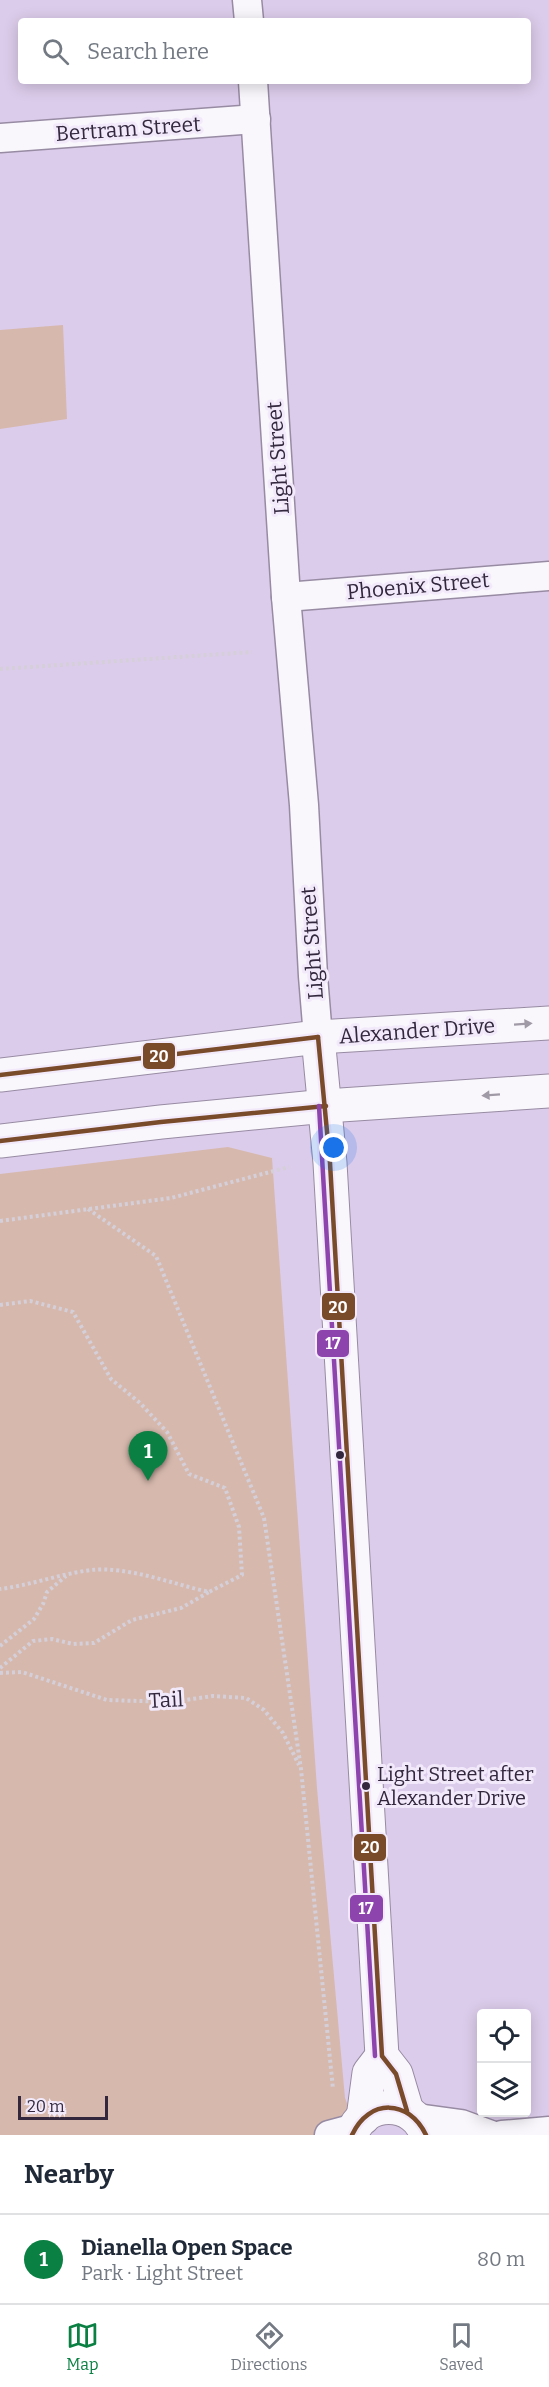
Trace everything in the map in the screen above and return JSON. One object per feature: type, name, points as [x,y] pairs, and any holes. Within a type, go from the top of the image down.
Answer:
[{"type":"street","points":[[248,0],[249,18]]},
{"type":"street","name":"Light Street","points":[[253,84],[286,597],[304,805],[313,976],[326,1106],[382,2056],[396,2074],[416,2121]]},
{"type":"street","name":"Bertram Street","points":[[0,138],[256,119]]},
{"type":"street","name":"Phoenix Street","points":[[286,597],[549,576]]},
{"type":"street","name":"Alexander Drive","points":[[0,1075],[318,1037],[549,1023]]},
{"type":"street","points":[[0,1141],[326,1106],[549,1091]]},
{"type":"street","points":[[347,2130],[369,2073],[382,2056]]},
{"type":"street","points":[[347,2130],[369,2112],[381,2107],[394,2107],[416,2121],[460,2124],[491,2135]]},
{"type":"street","points":[[502,2135],[549,2131]]},
{"type":"path","points":[[0,669],[252,652]]},
{"type":"path","points":[[0,1221],[171,1198],[289,1167]]},
{"type":"path","points":[[87,1209],[156,1256],[264,1518],[301,1769],[347,2130]]},
{"type":"path","points":[[0,1305],[30,1301],[73,1312],[111,1379],[140,1403],[167,1432],[189,1474],[225,1488],[239,1527],[243,1575],[181,1608],[132,1620],[94,1643],[74,1644],[52,1639],[33,1641],[0,1668]]},
{"type":"path","points":[[0,1589],[26,1586],[93,1570],[141,1574],[209,1592]]},
{"type":"path","points":[[0,1646],[34,1618],[47,1592],[67,1575]]},
{"type":"path","name":"Tail","points":[[0,1674],[22,1672],[107,1700],[171,1702],[213,1696],[246,1698],[264,1710],[284,1733],[301,1769]]},
{"type":"shaded area","points":[[63,325],[67,419],[0,429],[0,330]]},
{"type":"shaded area","points":[[228,1147],[272,1158],[317,1788],[345,2098],[359,2135],[0,2135],[0,1174]]},
{"type":"transit line","name":"20","points":[[318,1037],[330,1163],[382,2056],[396,2074],[407,2111]]},
{"type":"transit line","name":"20","points":[[0,1075],[318,1037]]},
{"type":"transit line","name":"17","points":[[319,1106],[375,2056]]},
{"type":"transit line","name":"20","points":[[0,1141],[326,1106]]},
{"type":"transit line","name":"20","points":[[352,2135],[368,2114],[378,2109],[389,2108],[400,2109],[410,2115],[419,2123],[426,2135]]},
{"type":"place","name":"Dianella Open Space","points":[[148,1481]]},
{"type":"place","name":"Light Street after Alexander Drive","points":[[366,1786]]}]
